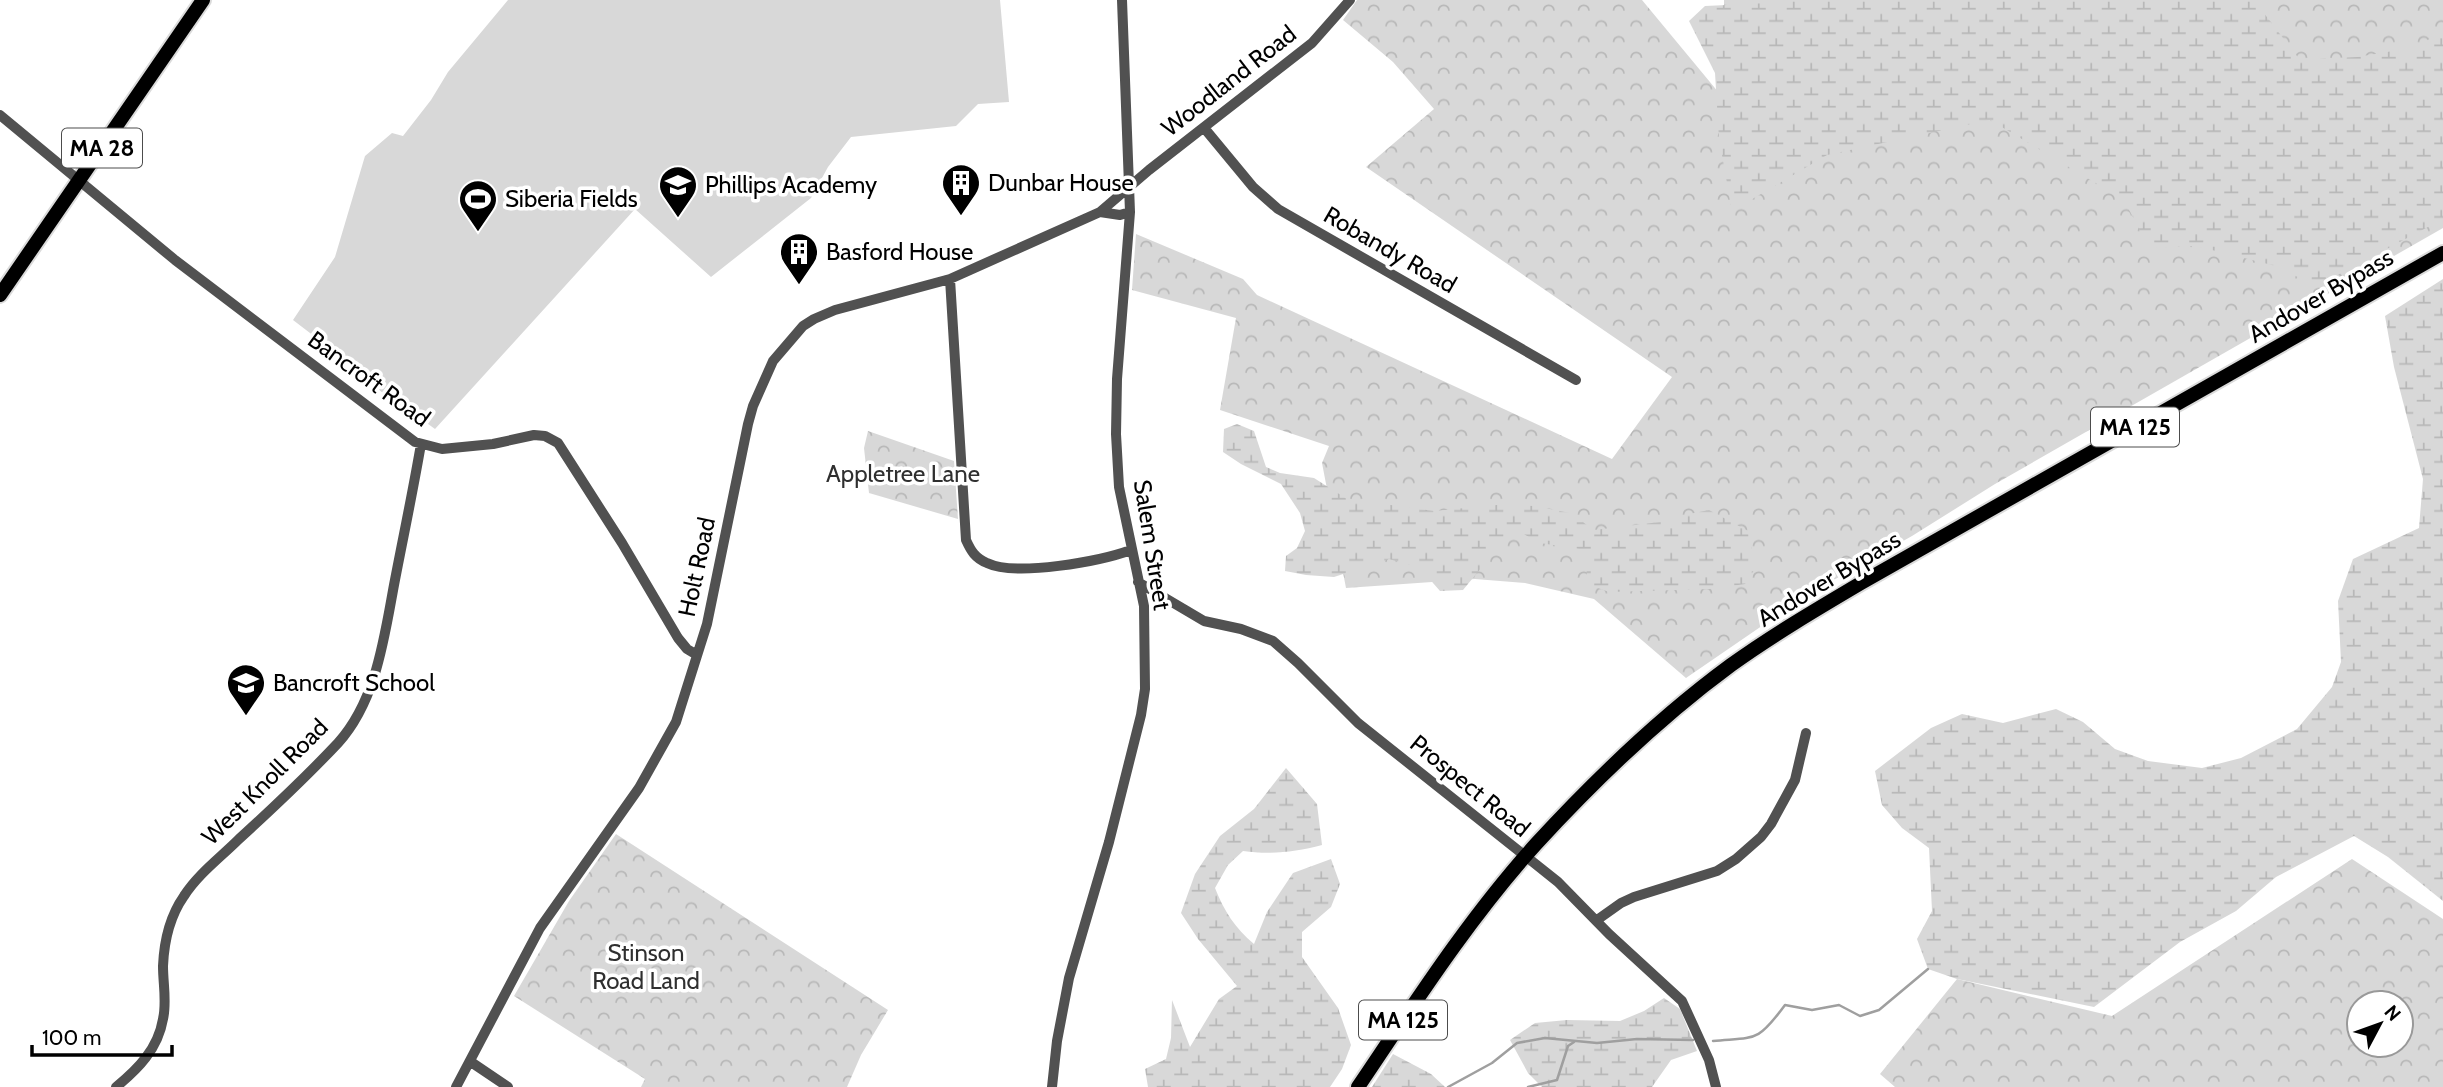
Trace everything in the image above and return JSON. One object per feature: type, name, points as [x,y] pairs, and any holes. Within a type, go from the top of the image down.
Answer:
[{"type":"main road","name":"MA 28","points":[[0,295],[202,0]]},
{"type":"main road","name":"Andover Bypass","points":[[1358,1087],[1428,982],[1526,857],[1613,765],[1731,665],[1795,621],[2443,253]]},
{"type":"street","name":"Salem Street","points":[[1052,1087],[1057,1041],[1069,978],[1109,842],[1145,690],[1144,606],[1119,487],[1116,434],[1117,379],[1130,212],[1122,0]]},
{"type":"street","name":"Woodland Road","points":[[1129,189],[1149,170],[1312,43],[1350,0]]},
{"type":"street","name":"Bancroft Road","points":[[0,116],[79,182],[290,348],[381,418],[421,444],[442,449],[462,448],[534,435],[545,436],[558,443],[678,638],[687,649],[697,655]]},
{"type":"street","name":"Robandy Road","points":[[1205,129],[1253,187],[1278,209],[1576,380]]},
{"type":"street","name":"Holt Road","points":[[456,1087],[540,928],[654,764],[676,722],[707,624],[748,424],[773,361],[803,326],[814,319],[835,310],[950,279],[1100,212],[1129,189]]},
{"type":"street","name":"Holt Road","points":[[1100,212],[1120,215],[1130,212]]},
{"type":"street","points":[[950,279],[966,540],[972,552],[988,564],[1000,567],[1054,567],[1131,550]]},
{"type":"street","name":"West Knoll Road","points":[[116,1087],[136,1072],[158,1037],[165,1002],[164,949],[173,916],[184,896],[213,864],[340,740],[366,697],[388,621],[421,444]]},
{"type":"street","name":"Prospect Road","points":[[1138,582],[1204,621],[1241,629],[1273,642],[1358,723],[1558,883],[1682,1001],[1709,1060],[1716,1087]]},
{"type":"street","points":[[1597,920],[1634,898],[1717,871],[1754,843],[1771,824],[1795,780],[1806,733]]},
{"type":"street","points":[[471,1062],[508,1087]]},
{"type":"green space","name":"Siberia Fields","points":[[508,0],[1000,0],[1009,102],[978,104],[956,126],[851,137],[828,167],[811,198],[711,277],[635,209],[435,429],[424,421],[421,424],[356,371],[357,369],[293,320],[335,257],[365,156],[392,133],[403,136],[431,100],[448,72]]},
{"type":"green space","points":[[1357,0],[1642,0],[1724,99],[1724,0],[2443,0],[2443,228],[1995,484],[1912,536],[1807,595],[1686,678],[1594,599],[1525,583],[1475,579],[1346,588],[1322,463],[1329,446],[1220,410],[1236,318],[1132,290],[1136,234],[1243,279],[1257,295],[1612,459],[1672,377],[1366,167],[1434,109],[1393,62],[1343,20]]},
{"type":"green space","points":[[1774,0],[2264,0],[2263,12],[2300,60],[2357,57],[2417,47],[2443,30],[2443,219],[2315,287],[2280,267],[2196,246],[2149,248],[2124,200],[1990,120],[1827,155],[1732,211],[1719,138],[1715,73],[1689,21],[1705,6],[1770,3]]},
{"type":"green space","points":[[2443,279],[2443,901],[2388,857],[2354,836],[2276,877],[2236,911],[2180,942],[2094,1007],[1957,979],[1928,969],[1917,939],[1932,911],[1929,848],[1902,828],[1882,805],[1875,771],[1931,728],[1962,714],[2003,723],[2056,709],[2083,722],[2115,749],[2148,761],[2202,768],[2241,758],[2297,729],[2332,687],[2341,662],[2338,601],[2353,559],[2419,528],[2423,479],[2394,367],[2385,316]]},
{"type":"green space","points":[[1237,424],[1254,431],[1266,467],[1280,473],[1314,478],[1347,499],[1434,511],[1497,505],[1535,506],[1570,513],[1594,530],[1668,521],[1709,510],[1748,531],[1756,567],[1745,584],[1710,589],[1609,592],[1587,584],[1586,550],[1540,543],[1518,531],[1505,539],[1463,590],[1440,591],[1420,568],[1389,559],[1334,577],[1285,571],[1286,556],[1297,548],[1305,531],[1300,513],[1281,484],[1223,452],[1224,429]]},
{"type":"green space","name":"Appletree Lane","points":[[868,431],[954,461],[958,519],[869,493],[864,448]]},
{"type":"green space","points":[[1286,768],[1317,804],[1322,845],[1283,852],[1243,851],[1228,865],[1215,888],[1231,919],[1254,944],[1267,912],[1293,873],[1331,859],[1340,884],[1331,907],[1302,932],[1302,957],[1338,1008],[1351,1045],[1342,1069],[1330,1087],[1148,1087],[1145,1069],[1166,1059],[1171,1038],[1172,1000],[1190,1047],[1219,999],[1237,986],[1198,939],[1181,913],[1195,874],[1220,836],[1254,809]]},
{"type":"green space","name":"Stinson Road Land","points":[[616,834],[888,1010],[861,1055],[847,1087],[641,1087],[645,1079],[514,996],[569,901]]},
{"type":"green space","points":[[2352,859],[2443,919],[2443,1087],[1895,1087],[1880,1074],[1957,979],[2112,1016]]},
{"type":"green space","points":[[1664,998],[1680,1009],[1697,1051],[1671,1060],[1652,1087],[1542,1087],[1528,1073],[1510,1040],[1535,1023],[1567,1020],[1620,1021],[1644,1011]]},
{"type":"green space","points":[[1393,1054],[1431,1074],[1445,1087],[1372,1087]]},
{"type":"waterway","points":[[1713,1041],[1755,1036],[1768,1026],[1785,1005],[1812,1010],[1839,1005],[1860,1016],[1879,1010],[1928,969]]},
{"type":"waterway","points":[[1448,1087],[1492,1063],[1517,1043],[1545,1038],[1597,1043],[1637,1039],[1693,1040]]},
{"type":"waterway","points":[[1528,1087],[1557,1080],[1568,1046],[1574,1042]]},
{"type":"place","name":"Dunbar House","points":[[961,217]]},
{"type":"place","name":"Phillips Academy","points":[[678,219]]},
{"type":"place","name":"Siberia Fields","points":[[478,233]]},
{"type":"place","name":"Basford House","points":[[799,286]]},
{"type":"place","name":"Bancroft School","points":[[246,717]]}]
